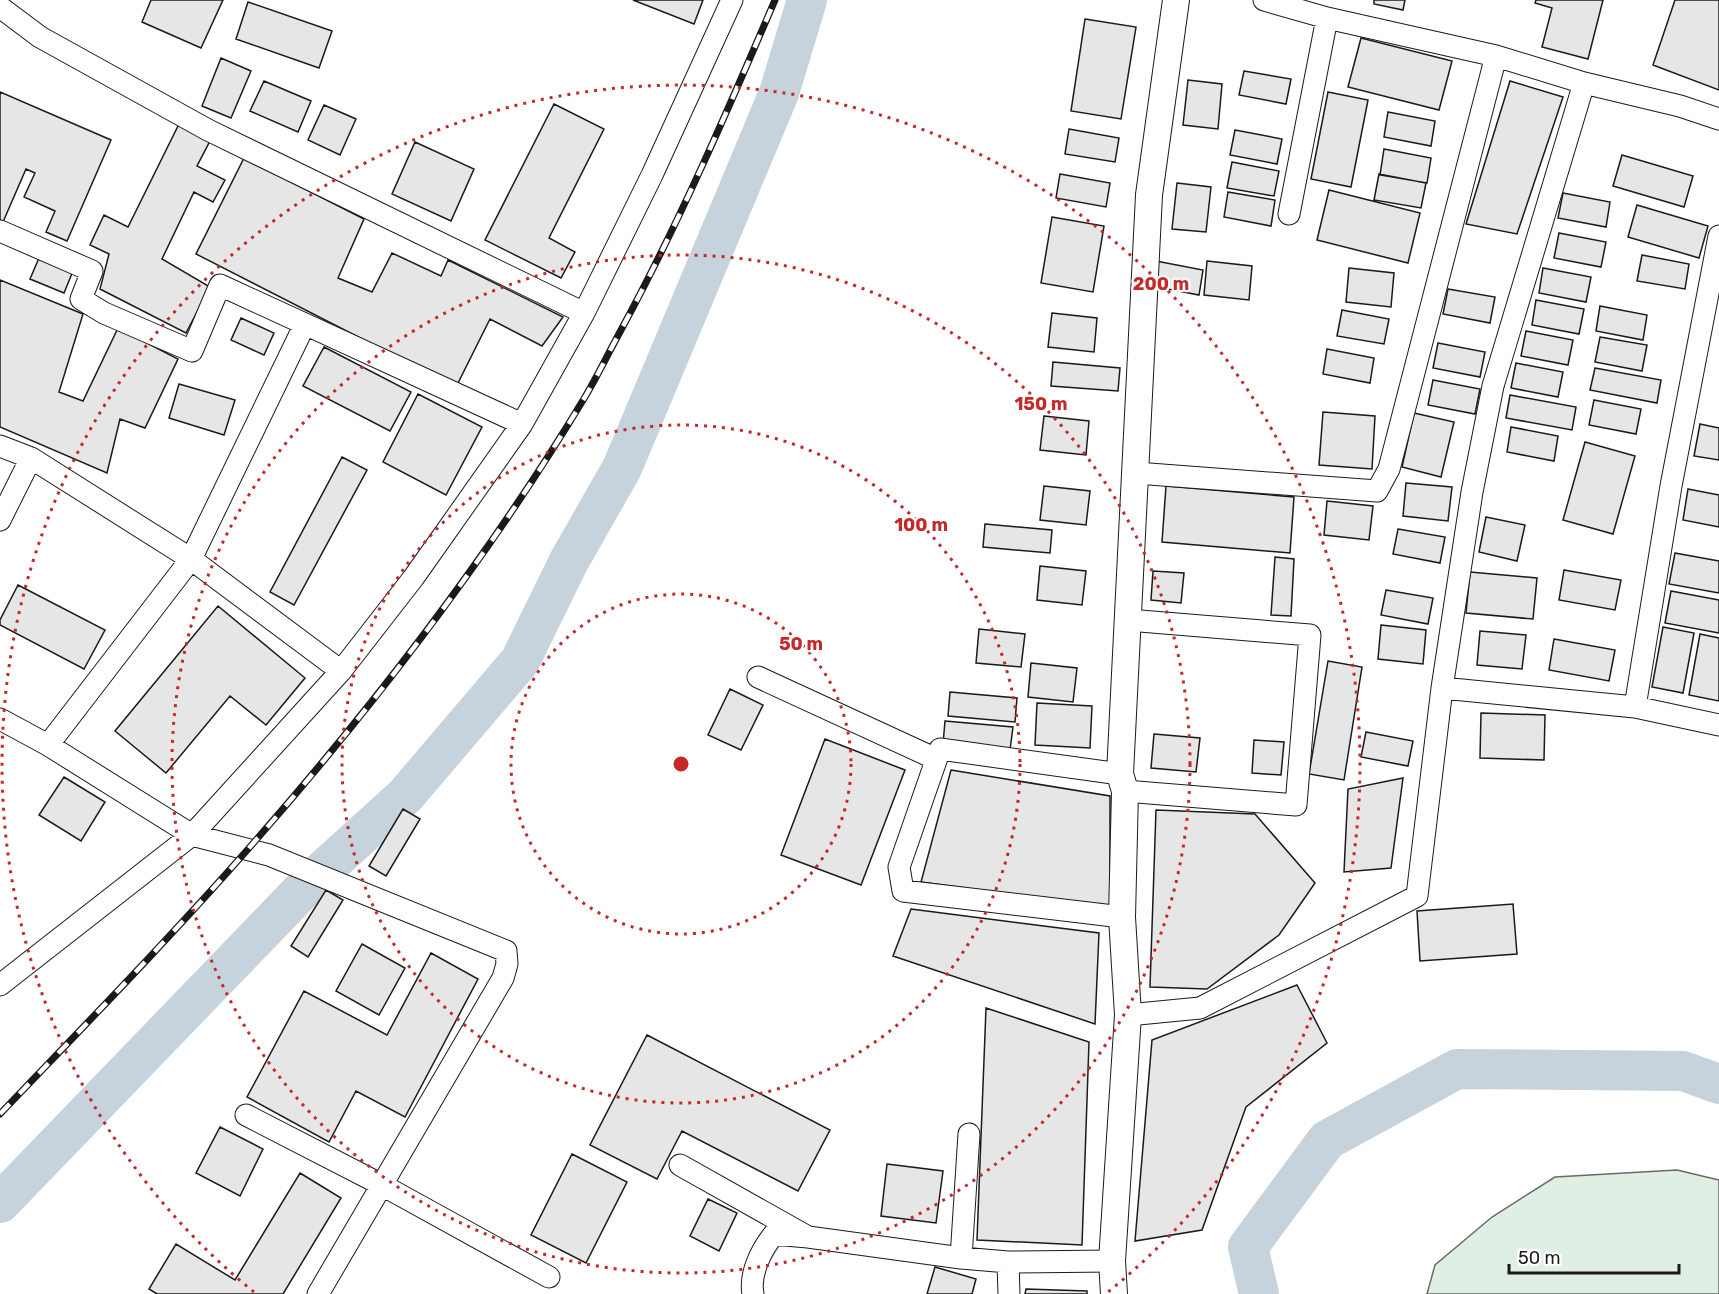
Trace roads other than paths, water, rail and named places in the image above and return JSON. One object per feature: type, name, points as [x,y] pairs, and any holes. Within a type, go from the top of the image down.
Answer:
[{"type":"street","points":[[0,985],[192,835],[341,670],[414,576],[522,424],[584,314],[652,175],[732,0]]},
{"type":"street","points":[[1114,1294],[1112,1261],[1128,1015],[1122,917],[1128,620],[1149,195],[1176,0]]},
{"type":"street","points":[[1264,0],[1327,18],[1496,56],[1584,82],[1680,106],[1719,119]]},
{"type":"street","points":[[1,11],[40,37],[208,130],[584,314]]},
{"type":"street","points":[[1289,214],[1327,18]]},
{"type":"street","points":[[1136,473],[1377,491],[1389,469],[1496,56]]},
{"type":"street","points":[[1128,1015],[1200,1008],[1417,897],[1442,688],[1472,492],[1493,386],[1584,82]]},
{"type":"street","points":[[0,231],[92,271],[81,299],[104,313],[192,351],[220,285],[522,424]]},
{"type":"street","points":[[1635,707],[1671,486],[1719,236]]},
{"type":"street","points":[[48,745],[191,560],[305,324]]},
{"type":"street","points":[[0,446],[31,458],[191,560],[341,670]]},
{"type":"street","points":[[0,520],[31,458]]},
{"type":"street","points":[[1122,917],[903,891],[899,867],[940,749],[1123,782],[1296,805],[1310,635],[1128,620]]},
{"type":"street","points":[[758,677],[936,759]]},
{"type":"street","points":[[1442,688],[1635,707],[1719,725]]},
{"type":"street","points":[[0,719],[48,745],[192,835],[269,855],[506,951],[507,964],[503,978],[318,1294]]},
{"type":"street","points":[[246,1115],[382,1185],[549,1277]]},
{"type":"street","points":[[961,1258],[969,1134]]},
{"type":"street","points":[[680,1165],[808,1237]]},
{"type":"street","points":[[753,1294],[757,1262],[762,1248],[774,1234],[1008,1262],[1112,1261]]},
{"type":"street","points":[[1008,1262],[1009,1294]]},
{"type":"waterway","points":[[0,1203],[310,882],[405,796],[520,661],[569,561],[622,468],[779,93],[807,0]]},
{"type":"waterway","points":[[1259,1294],[1248,1247],[1327,1140],[1457,1069],[1683,1071],[1719,1084]]},
{"type":"railway","points":[[0,1114],[188,916],[295,795],[427,630],[509,516],[585,397],[642,290],[702,167],[775,0]]}]
